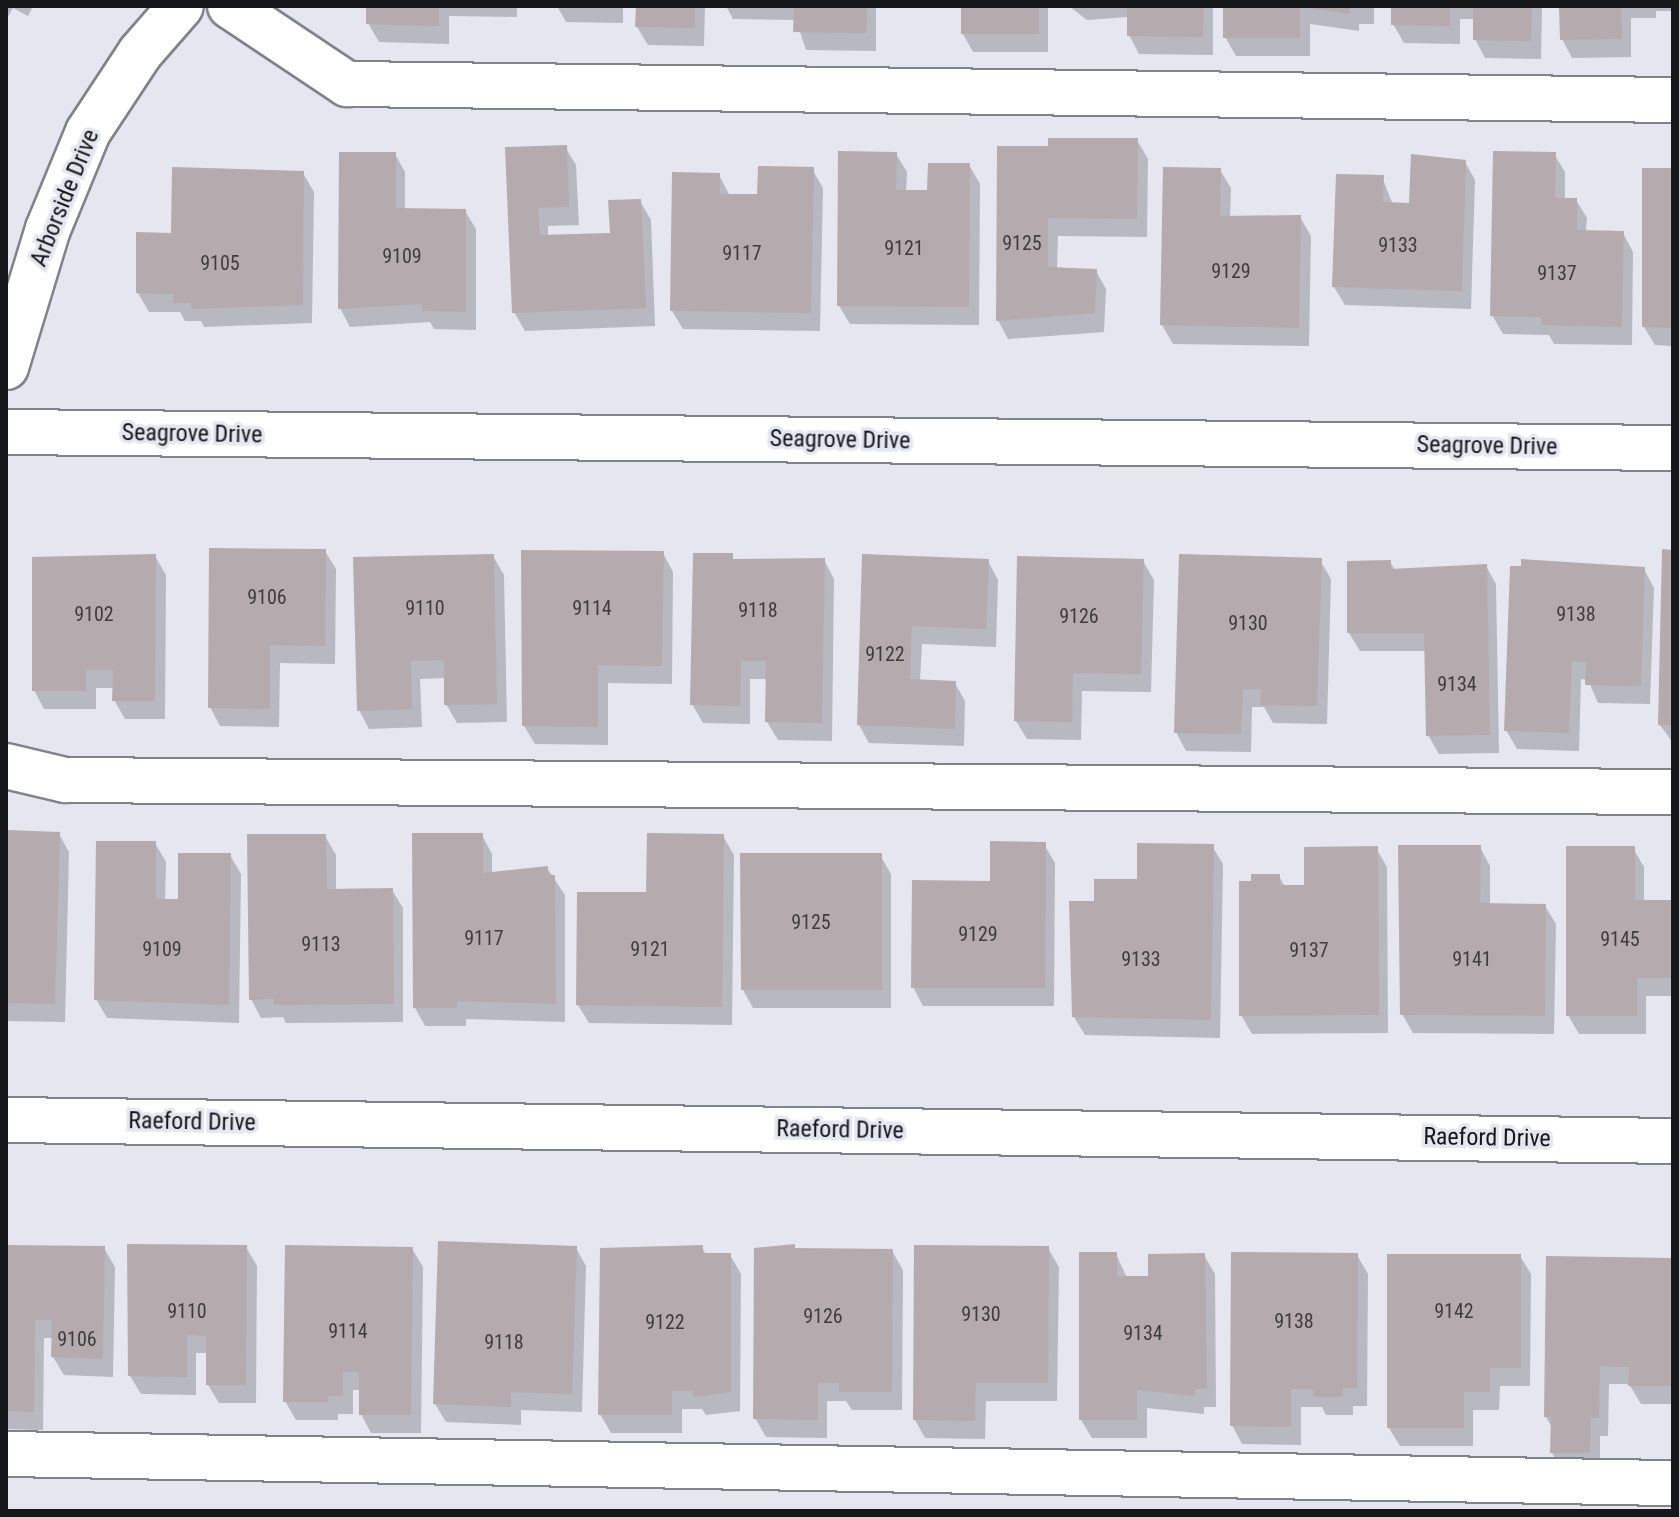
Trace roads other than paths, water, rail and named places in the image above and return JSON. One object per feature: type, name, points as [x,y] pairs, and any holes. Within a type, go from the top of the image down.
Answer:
[{"type":"street","name":"Arborside Drive","points":[[6,367],[48,229],[88,132],[140,53],[181,6]]},
{"type":"street","points":[[230,6],[347,84],[1673,100]]},
{"type":"street","name":"Seagrove Drive","points":[[6,432],[1673,448]]},
{"type":"street","points":[[6,766],[65,780],[1673,792]]},
{"type":"street","name":"Raeford Drive","points":[[6,1120],[1673,1141]]},
{"type":"street","points":[[6,1454],[1673,1483]]}]
